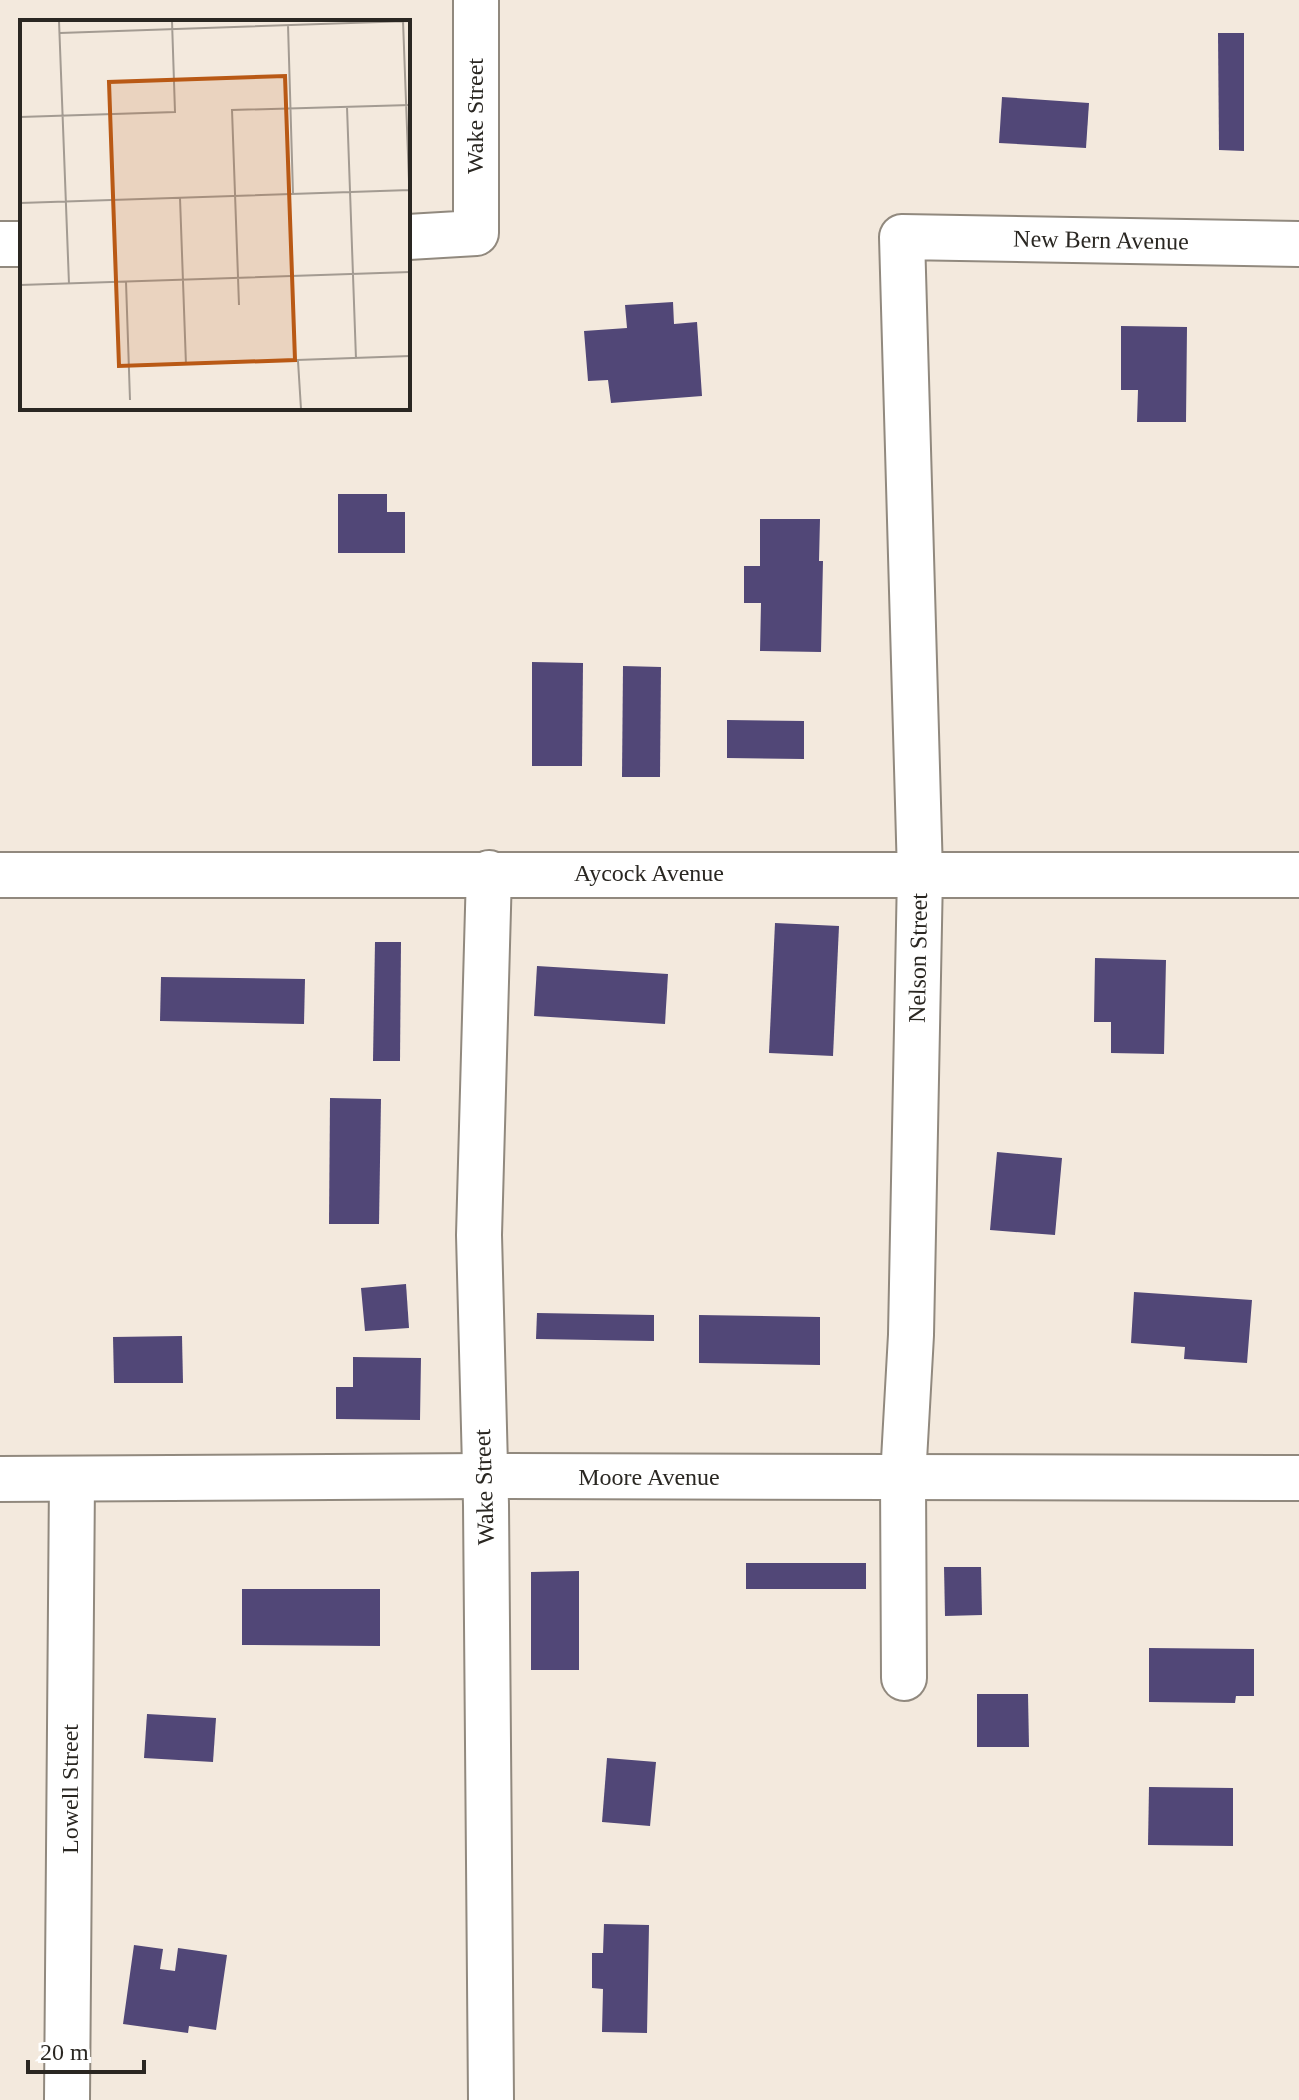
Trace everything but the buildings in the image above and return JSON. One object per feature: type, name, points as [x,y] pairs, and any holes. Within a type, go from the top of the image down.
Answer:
[{"type":"street","name":"Wake Street","points":[[410,237],[476,233],[476,0]]},
{"type":"street","name":"New Bern Avenue","points":[[902,237],[1299,244]]},
{"type":"street","name":"Nelson Street","points":[[902,237],[920,874],[911,1335],[903,1478],[904,1678]]},
{"type":"street","name":"Wake Street","points":[[489,873],[479,1235],[491,2100]]},
{"type":"street","name":"Aycock Avenue","points":[[0,875],[1299,875]]},
{"type":"street","name":"Moore Avenue","points":[[0,1479],[484,1476],[1299,1478]]},
{"type":"street","name":"Lowell Street","points":[[67,2100],[72,1479]]}]
